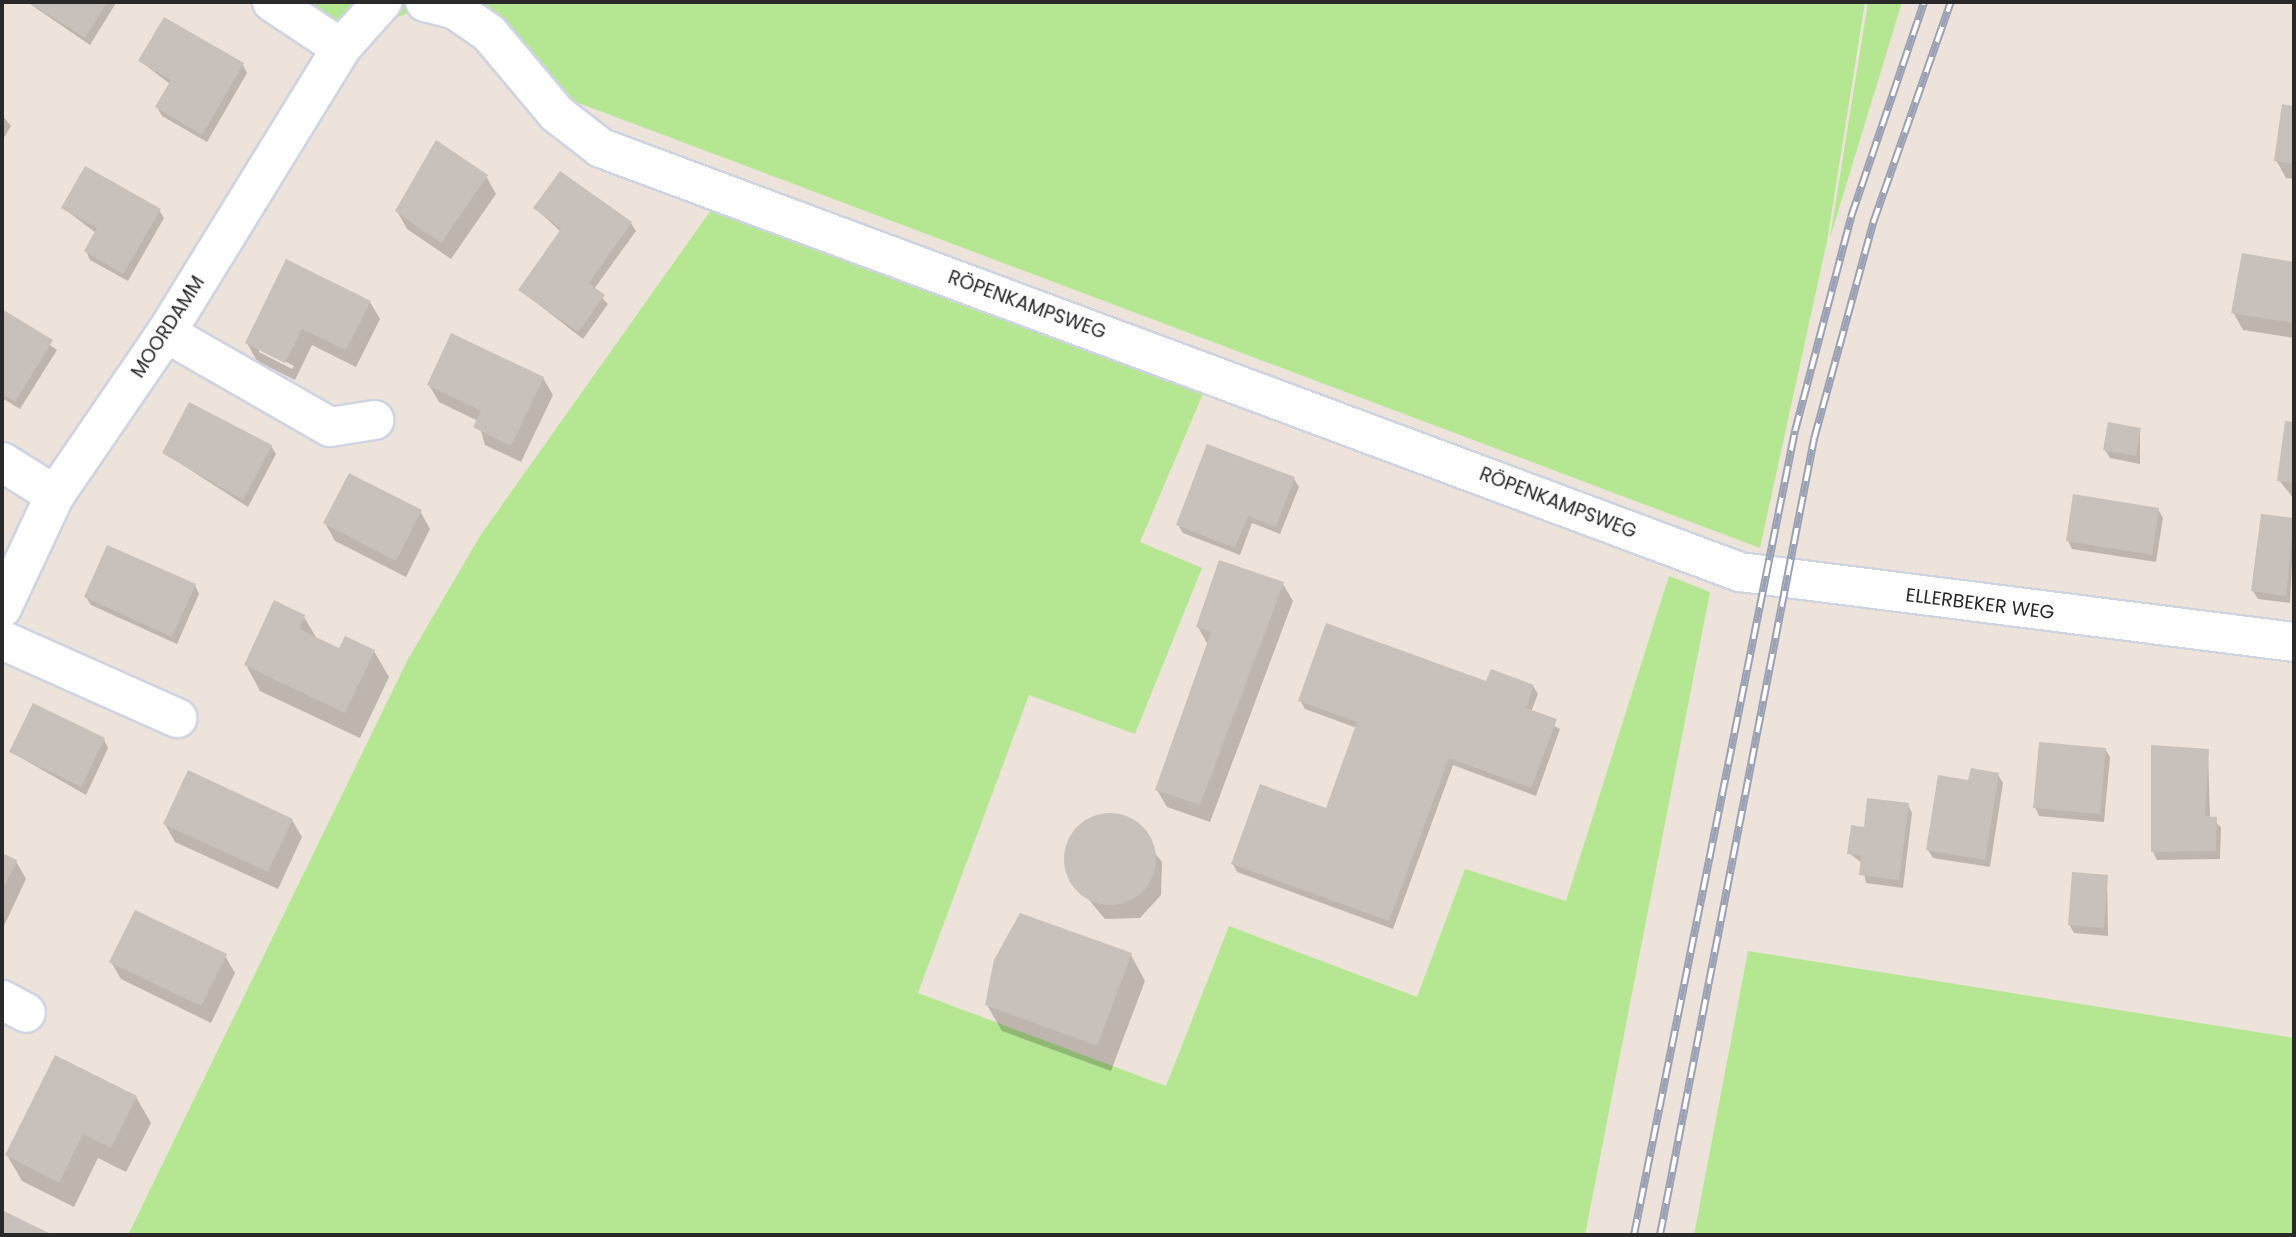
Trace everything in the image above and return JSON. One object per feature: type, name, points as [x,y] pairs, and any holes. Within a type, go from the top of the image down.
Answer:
[{"type":"street","points":[[272,2],[341,48],[382,2]]},
{"type":"street","name":"RÖPENKAMPSWEG","points":[[425,2],[454,9],[489,33],[557,114],[601,148],[1671,546]]},
{"type":"street","name":"MOORDAMM","points":[[2,608],[55,495],[166,333],[341,48]]},
{"type":"street","points":[[166,333],[330,427],[374,420]]},
{"type":"street","points":[[2,462],[55,495]]},
{"type":"street","name":"ELLERBEKER WEG","points":[[1671,546],[1785,582],[2294,642]]},
{"type":"street","points":[[2,639],[177,718]]},
{"type":"green space","points":[[255,2],[443,2],[309,46]]},
{"type":"green space","points":[[471,2],[1865,2],[1827,241],[1760,548],[560,96],[542,80],[504,22]]},
{"type":"green space","points":[[1868,2],[1902,2],[1830,238]]},
{"type":"green space","points":[[721,196],[1205,389],[1140,542],[1202,568],[1135,734],[1029,695],[918,993],[1166,1086],[1229,926],[1417,997],[1465,869],[1566,901],[1669,576],[1710,592],[1585,1235],[128,1235],[407,661],[480,536]]},
{"type":"green space","points":[[1748,951],[2294,1038],[2294,1235],[1694,1235]]},
{"type":"building","points":[[28,2],[107,2],[85,38]]},
{"type":"building","points":[[164,17],[244,63],[202,135],[155,107],[171,80],[138,61]]},
{"type":"building","points":[[2282,104],[2294,106],[2294,164],[2274,161]]},
{"type":"building","points":[[436,140],[488,175],[441,243],[395,211]]},
{"type":"building","points":[[85,166],[161,209],[123,274],[84,251],[97,228],[61,208]]},
{"type":"building","points":[[560,171],[632,222],[589,283],[605,295],[578,332],[518,290],[561,229],[533,208]]},
{"type":"building","points":[[2242,253],[2294,262],[2294,323],[2231,313]]},
{"type":"building","points":[[286,259],[371,301],[346,350],[302,329],[285,363],[245,343]]},
{"type":"building","points":[[2,309],[53,340],[15,402],[2,394]]},
{"type":"building","points":[[451,333],[544,377],[511,446],[473,427],[481,411],[427,385]]},
{"type":"building","points":[[189,402],[272,445],[243,500],[162,453]]},
{"type":"building","points":[[2285,421],[2294,422],[2294,483],[2277,481]]},
{"type":"building","points":[[2108,422],[2141,428],[2136,456],[2103,450]]},
{"type":"building","points":[[1207,444],[1295,477],[1276,527],[1248,516],[1235,548],[1176,525]]},
{"type":"building","points":[[349,473],[422,510],[396,561],[323,523]]},
{"type":"building","points":[[2073,494],[2159,508],[2152,555],[2066,541]]},
{"type":"building","points":[[2261,514],[2294,518],[2286,596],[2251,591]]},
{"type":"building","points":[[107,545],[196,584],[172,637],[84,597]]},
{"type":"building","points":[[1219,560],[1284,582],[1200,805],[1155,790],[1211,632],[1196,627]]},
{"type":"building","points":[[274,600],[305,615],[299,629],[339,648],[345,636],[375,650],[345,713],[244,665]]},
{"type":"building","points":[[1326,623],[1486,681],[1491,669],[1534,685],[1526,708],[1557,719],[1531,788],[1449,758],[1389,921],[1231,864],[1260,784],[1326,808],[1357,722],[1298,701]]},
{"type":"building","points":[[33,703],[105,738],[81,787],[9,752]]},
{"type":"building","points":[[2039,742],[2106,748],[2100,814],[2033,808]]},
{"type":"building","points":[[2151,745],[2209,749],[2205,816],[2217,817],[2216,851],[2151,852]]},
{"type":"building","points":[[1971,768],[1999,773],[1985,860],[1926,850],[1938,775],[1968,780]]},
{"type":"building","points":[[188,770],[293,819],[268,872],[163,824]]},
{"type":"building","points":[[1867,798],[1909,803],[1899,880],[1859,875],[1861,856],[1847,854],[1851,825],[1864,827]]},
{"type":"building","points":[[1110,813],[1128,817],[1142,827],[1152,841],[1156,859],[1152,877],[1142,891],[1128,901],[1110,905],[1092,901],[1078,891],[1068,877],[1064,859],[1068,841],[1078,827],[1092,817]]},
{"type":"building","points":[[2,853],[17,860],[2,892]]},
{"type":"building","points":[[2072,872],[2108,875],[2104,928],[2068,925]]},
{"type":"building","points":[[135,910],[227,954],[201,1006],[109,962]]},
{"type":"building","points":[[1020,913],[1132,953],[1097,1046],[985,1005],[994,960]]},
{"type":"building","points":[[55,1055],[137,1096],[111,1148],[83,1134],[59,1183],[5,1155]]},
{"type":"building","points":[[2,1210],[53,1235],[2,1235]]},
{"type":"railway","points":[[1634,1235],[1795,431],[1851,217],[1924,2]]},
{"type":"railway","points":[[1660,1235],[1814,439],[1873,223],[1951,2]]}]
